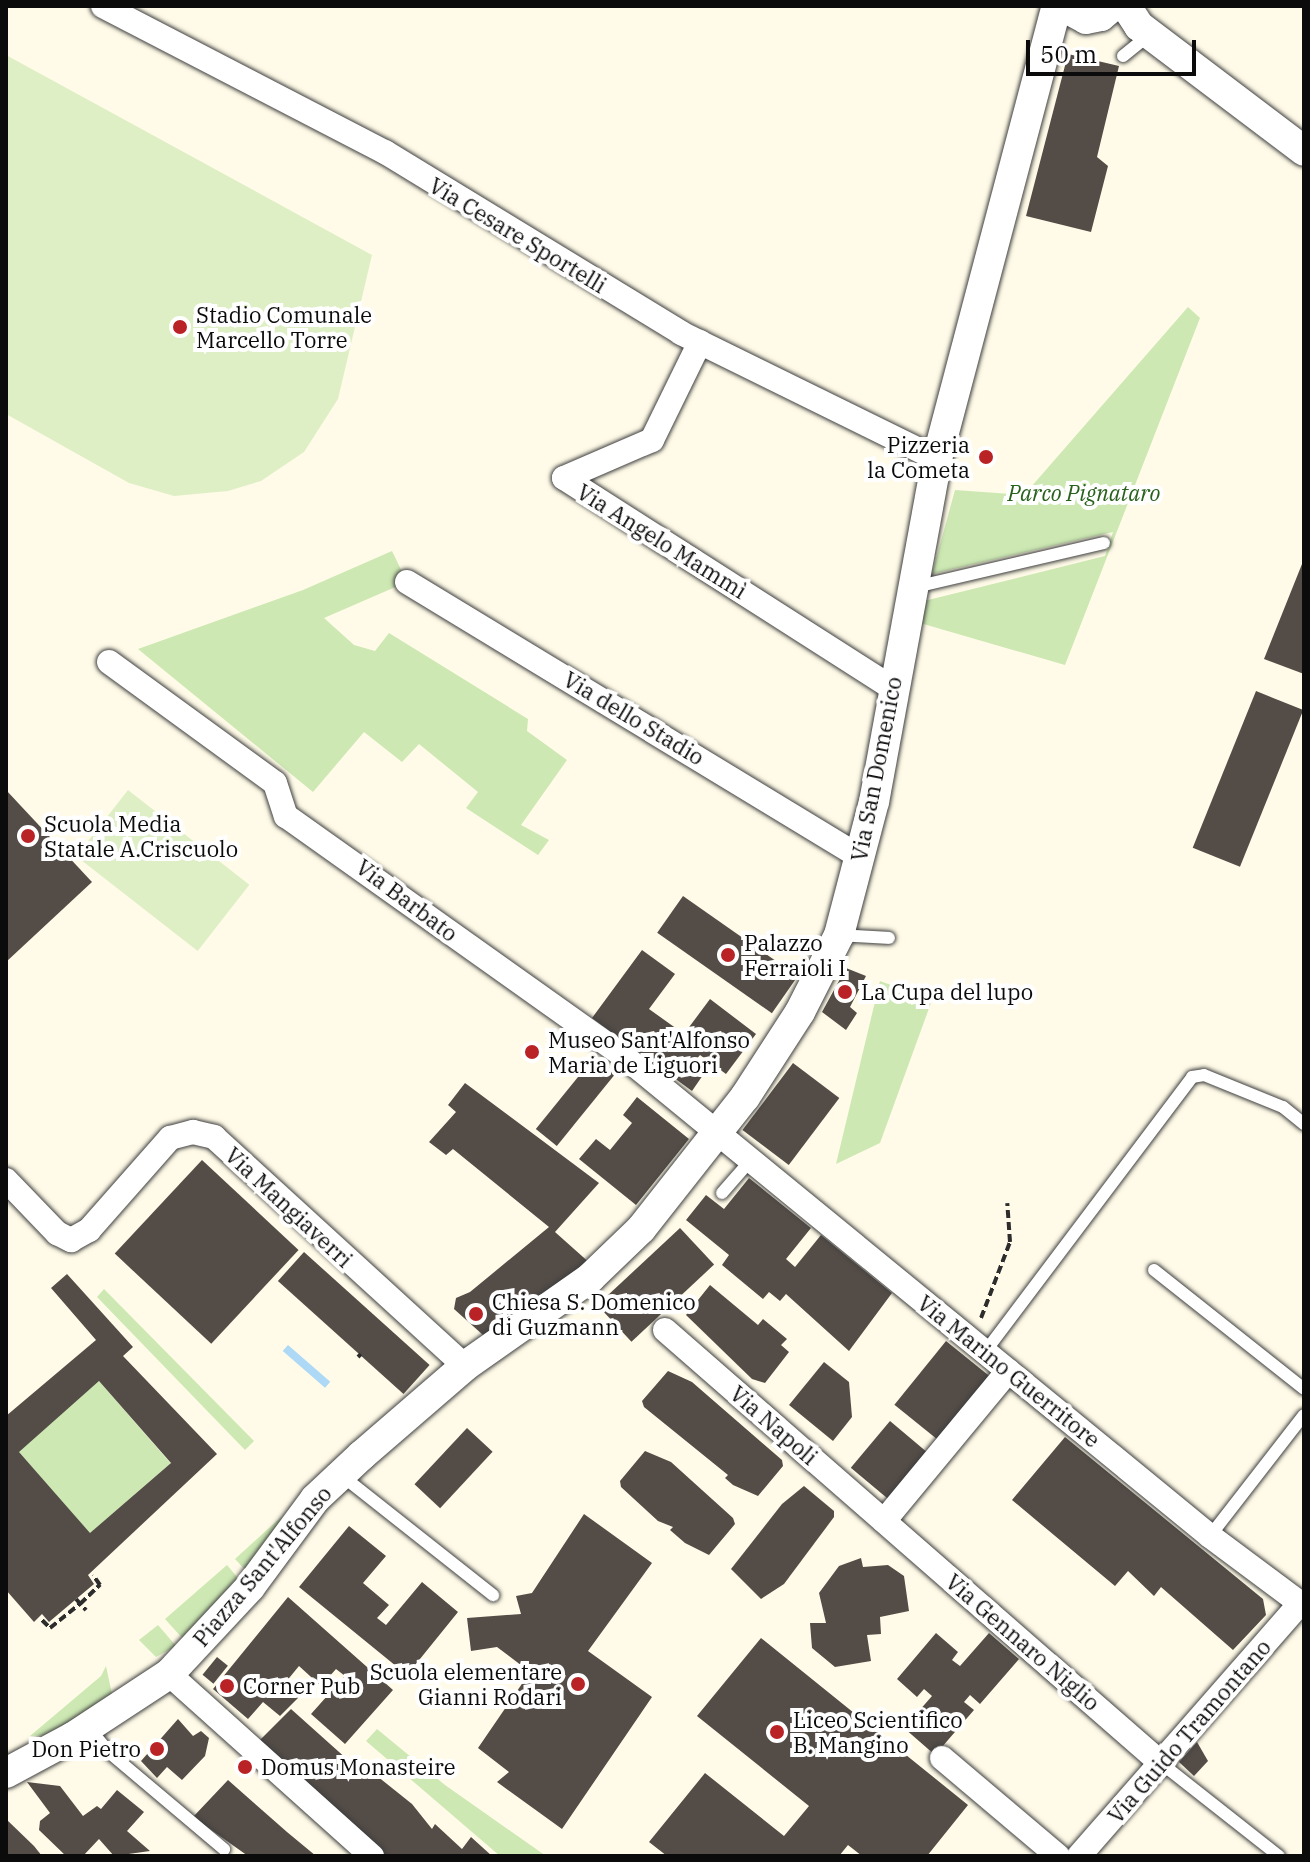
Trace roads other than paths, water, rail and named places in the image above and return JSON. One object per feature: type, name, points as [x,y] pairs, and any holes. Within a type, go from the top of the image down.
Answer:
[{"type":"street","name":"Via Cesare Sportelli","points":[[103,6],[385,152],[458,201],[700,342],[937,459]]},
{"type":"street","name":"Via San Domenico","points":[[465,1366],[590,1278],[641,1229],[716,1132],[800,1012],[839,935],[860,857],[915,587],[937,459],[1051,41],[1103,15]]},
{"type":"street","points":[[1103,15],[1304,151]]},
{"type":"street","name":"Via Angelo Mammì","points":[[700,342],[652,440],[564,478],[893,688]]},
{"type":"street","name":"Via dello Stadio","points":[[407,582],[860,857]]},
{"type":"street","name":"Via Barbato","points":[[109,662],[275,783],[286,816],[626,1058],[716,1132]]},
{"type":"street","name":"Via Mangiaverri","points":[[6,1180],[57,1233],[71,1240],[89,1230],[170,1138],[193,1132],[214,1137],[465,1366]]},
{"type":"street","name":"Via Marino Guerritore","points":[[716,1132],[982,1342],[1008,1371],[1301,1606]]},
{"type":"street","name":"Via Napoli","points":[[665,1330],[884,1521]]},
{"type":"street","name":"Piazza Sant'Alfonso","points":[[6,1773],[88,1727],[169,1674],[250,1587],[315,1499],[465,1366]]},
{"type":"street","points":[[884,1521],[1008,1371]]},
{"type":"street","name":"Via Gennaro Niglio","points":[[884,1521],[1162,1764]]},
{"type":"street","name":"Via Guido Tramontano","points":[[1079,1856],[1301,1606]]},
{"type":"street","points":[[169,1674],[372,1856]]},
{"type":"street","points":[[942,1758],[1058,1856]]},
{"type":"lane","points":[[1103,15],[1123,56]]},
{"type":"lane","points":[[915,587],[1104,543]]},
{"type":"lane","points":[[839,935],[889,938]]},
{"type":"lane","points":[[982,1342],[1192,1077],[1204,1075],[1283,1107],[1304,1124]]},
{"type":"lane","points":[[722,1193],[750,1161]]},
{"type":"lane","points":[[1154,1270],[1304,1389]]},
{"type":"lane","points":[[1210,1536],[1304,1415]]},
{"type":"lane","points":[[341,1475],[493,1595]]},
{"type":"lane","points":[[88,1727],[111,1754],[224,1849]]},
{"type":"lane","points":[[1162,1764],[1279,1856]]},
{"type":"water","points":[[288,1345],[330,1382],[325,1388],[283,1351]]},
{"type":"place","name":"Stadio Comunale Marcello Torre","points":[[180,327]]},
{"type":"place","name":"Pizzeria la Cometa","points":[[986,457]]},
{"type":"place","name":"Scuola Media Statale A.Criscuolo","points":[[28,836]]},
{"type":"place","name":"Palazzo Ferraioli I","points":[[728,955]]},
{"type":"place","name":"La Cupa del lupo","points":[[845,992]]},
{"type":"place","name":"Museo Sant'Alfonso Maria de Liguori","points":[[532,1052]]},
{"type":"place","name":"Chiesa S. Domenico di Guzmann","points":[[476,1314]]},
{"type":"place","name":"Scuola elementare Gianni Rodari","points":[[578,1684]]},
{"type":"place","name":"Corner Pub","points":[[227,1686]]},
{"type":"place","name":"Liceo Scientifico B. Mangino","points":[[777,1732]]},
{"type":"place","name":"Don Pietro","points":[[157,1749]]},
{"type":"place","name":"Domus Monasteire","points":[[245,1767]]},
{"type":"park label","name":"Parco Pignataro","points":[[1084,493]]}]
